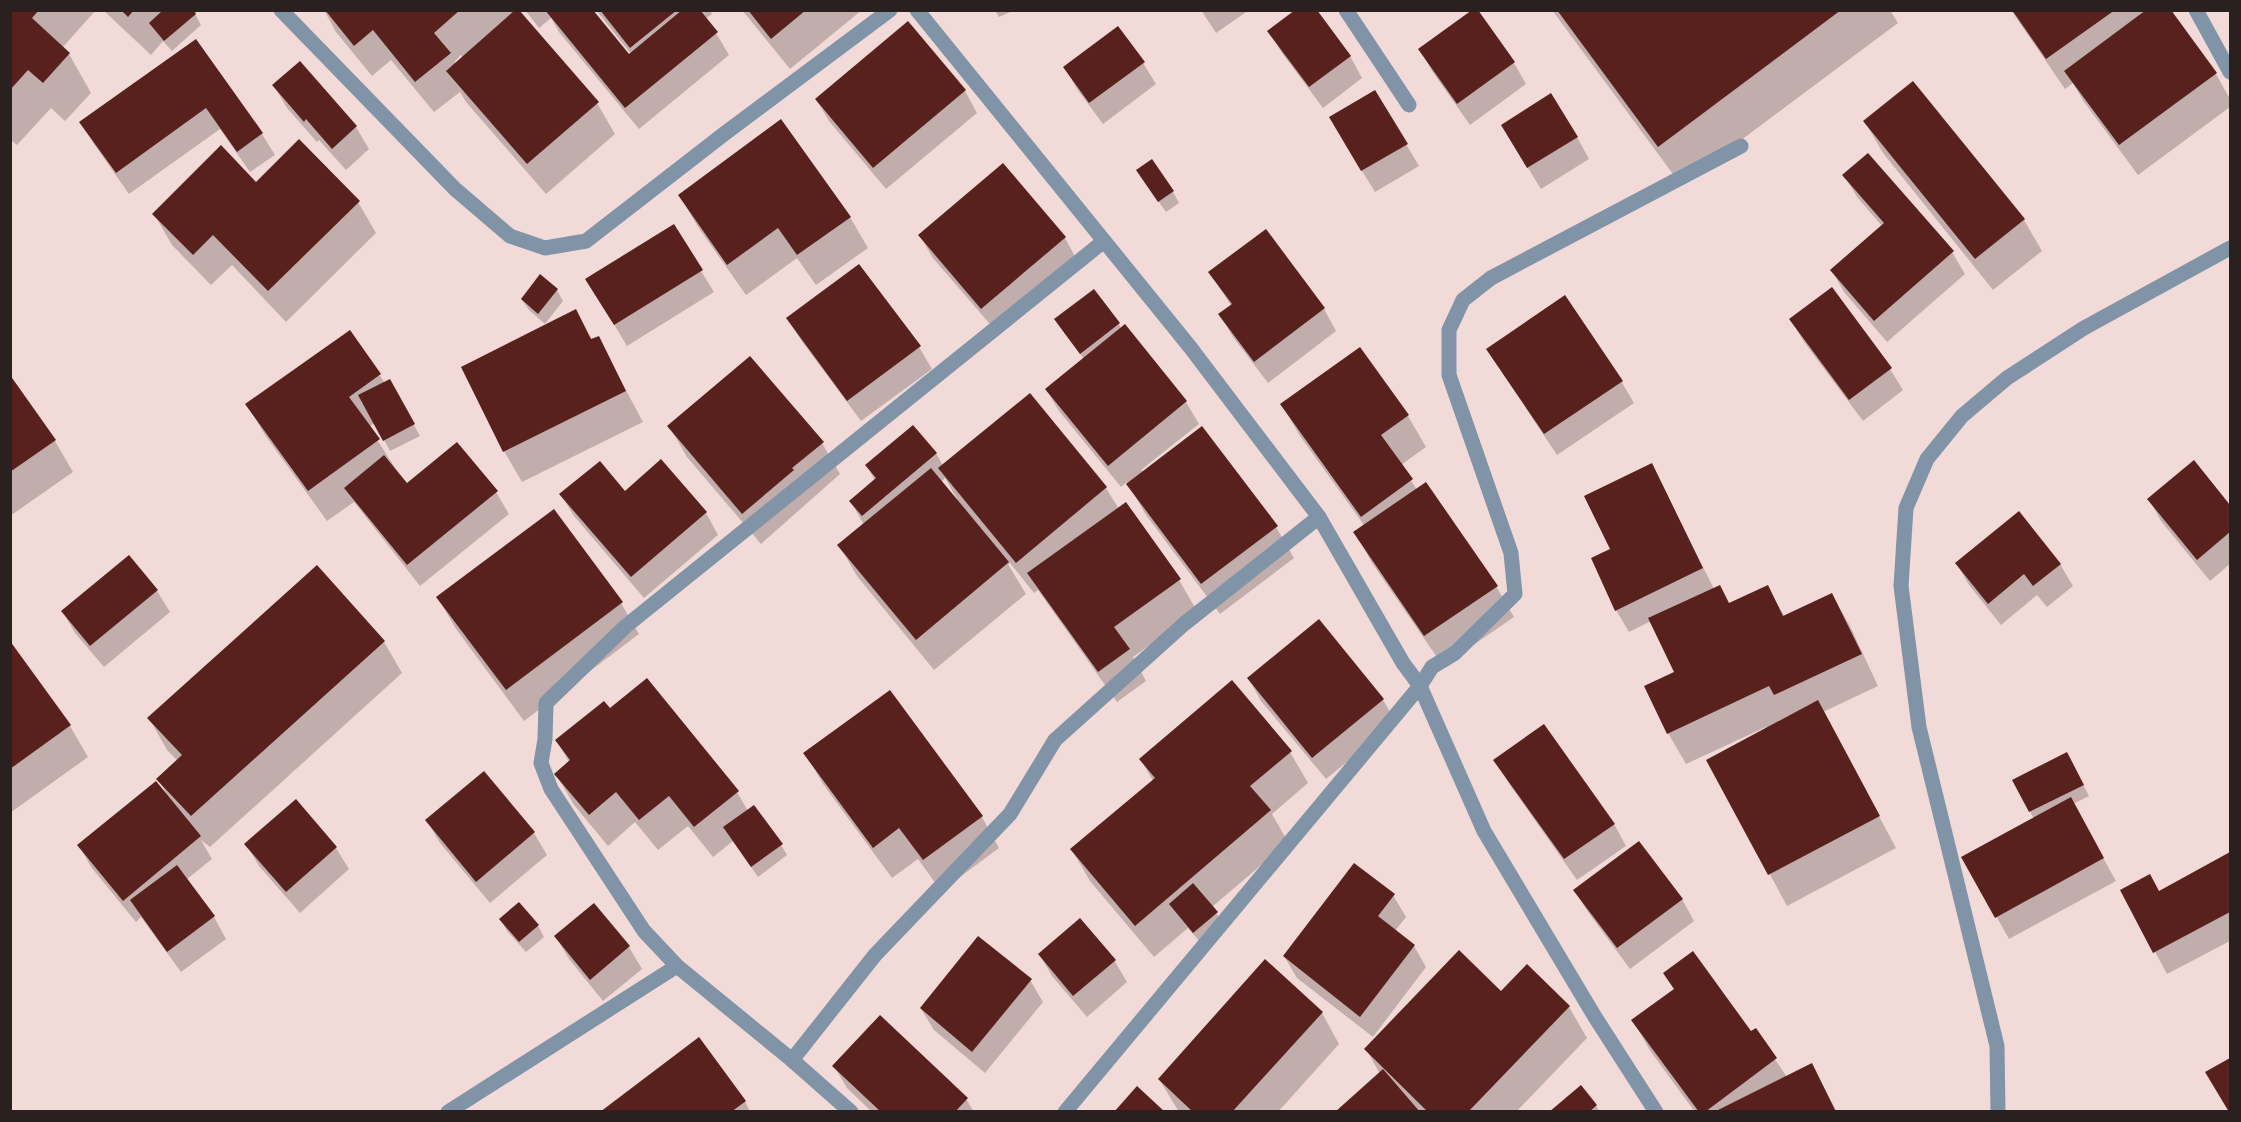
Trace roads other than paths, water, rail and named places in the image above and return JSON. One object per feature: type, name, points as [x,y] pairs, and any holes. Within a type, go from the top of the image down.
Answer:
[{"type":"street","points":[[281,10],[455,189],[510,236],[545,248],[586,241],[890,10]]},
{"type":"street","points":[[917,10],[1190,346],[1319,517],[1403,663],[1420,686],[1484,831],[1595,1017],[1656,1112]]},
{"type":"street","points":[[1346,10],[1409,105]]},
{"type":"street","points":[[2196,10],[2230,72]]},
{"type":"street","points":[[1065,1112],[1420,686],[1432,667],[1455,653],[1515,594],[1511,554],[1449,375],[1449,330],[1463,300],[1491,278],[1741,146]]},
{"type":"street","points":[[851,1112],[792,1060],[677,966],[644,931],[551,789],[541,763],[545,739],[546,703],[626,626],[1104,242]]},
{"type":"street","points":[[1998,1112],[1997,1047],[1920,727],[1901,586],[1906,508],[1927,459],[1962,416],[2007,378],[2084,328],[2230,248]]},
{"type":"street","points":[[792,1060],[875,955],[1010,814],[1055,740],[1184,624],[1319,517]]},
{"type":"street","points":[[448,1112],[677,966]]}]
